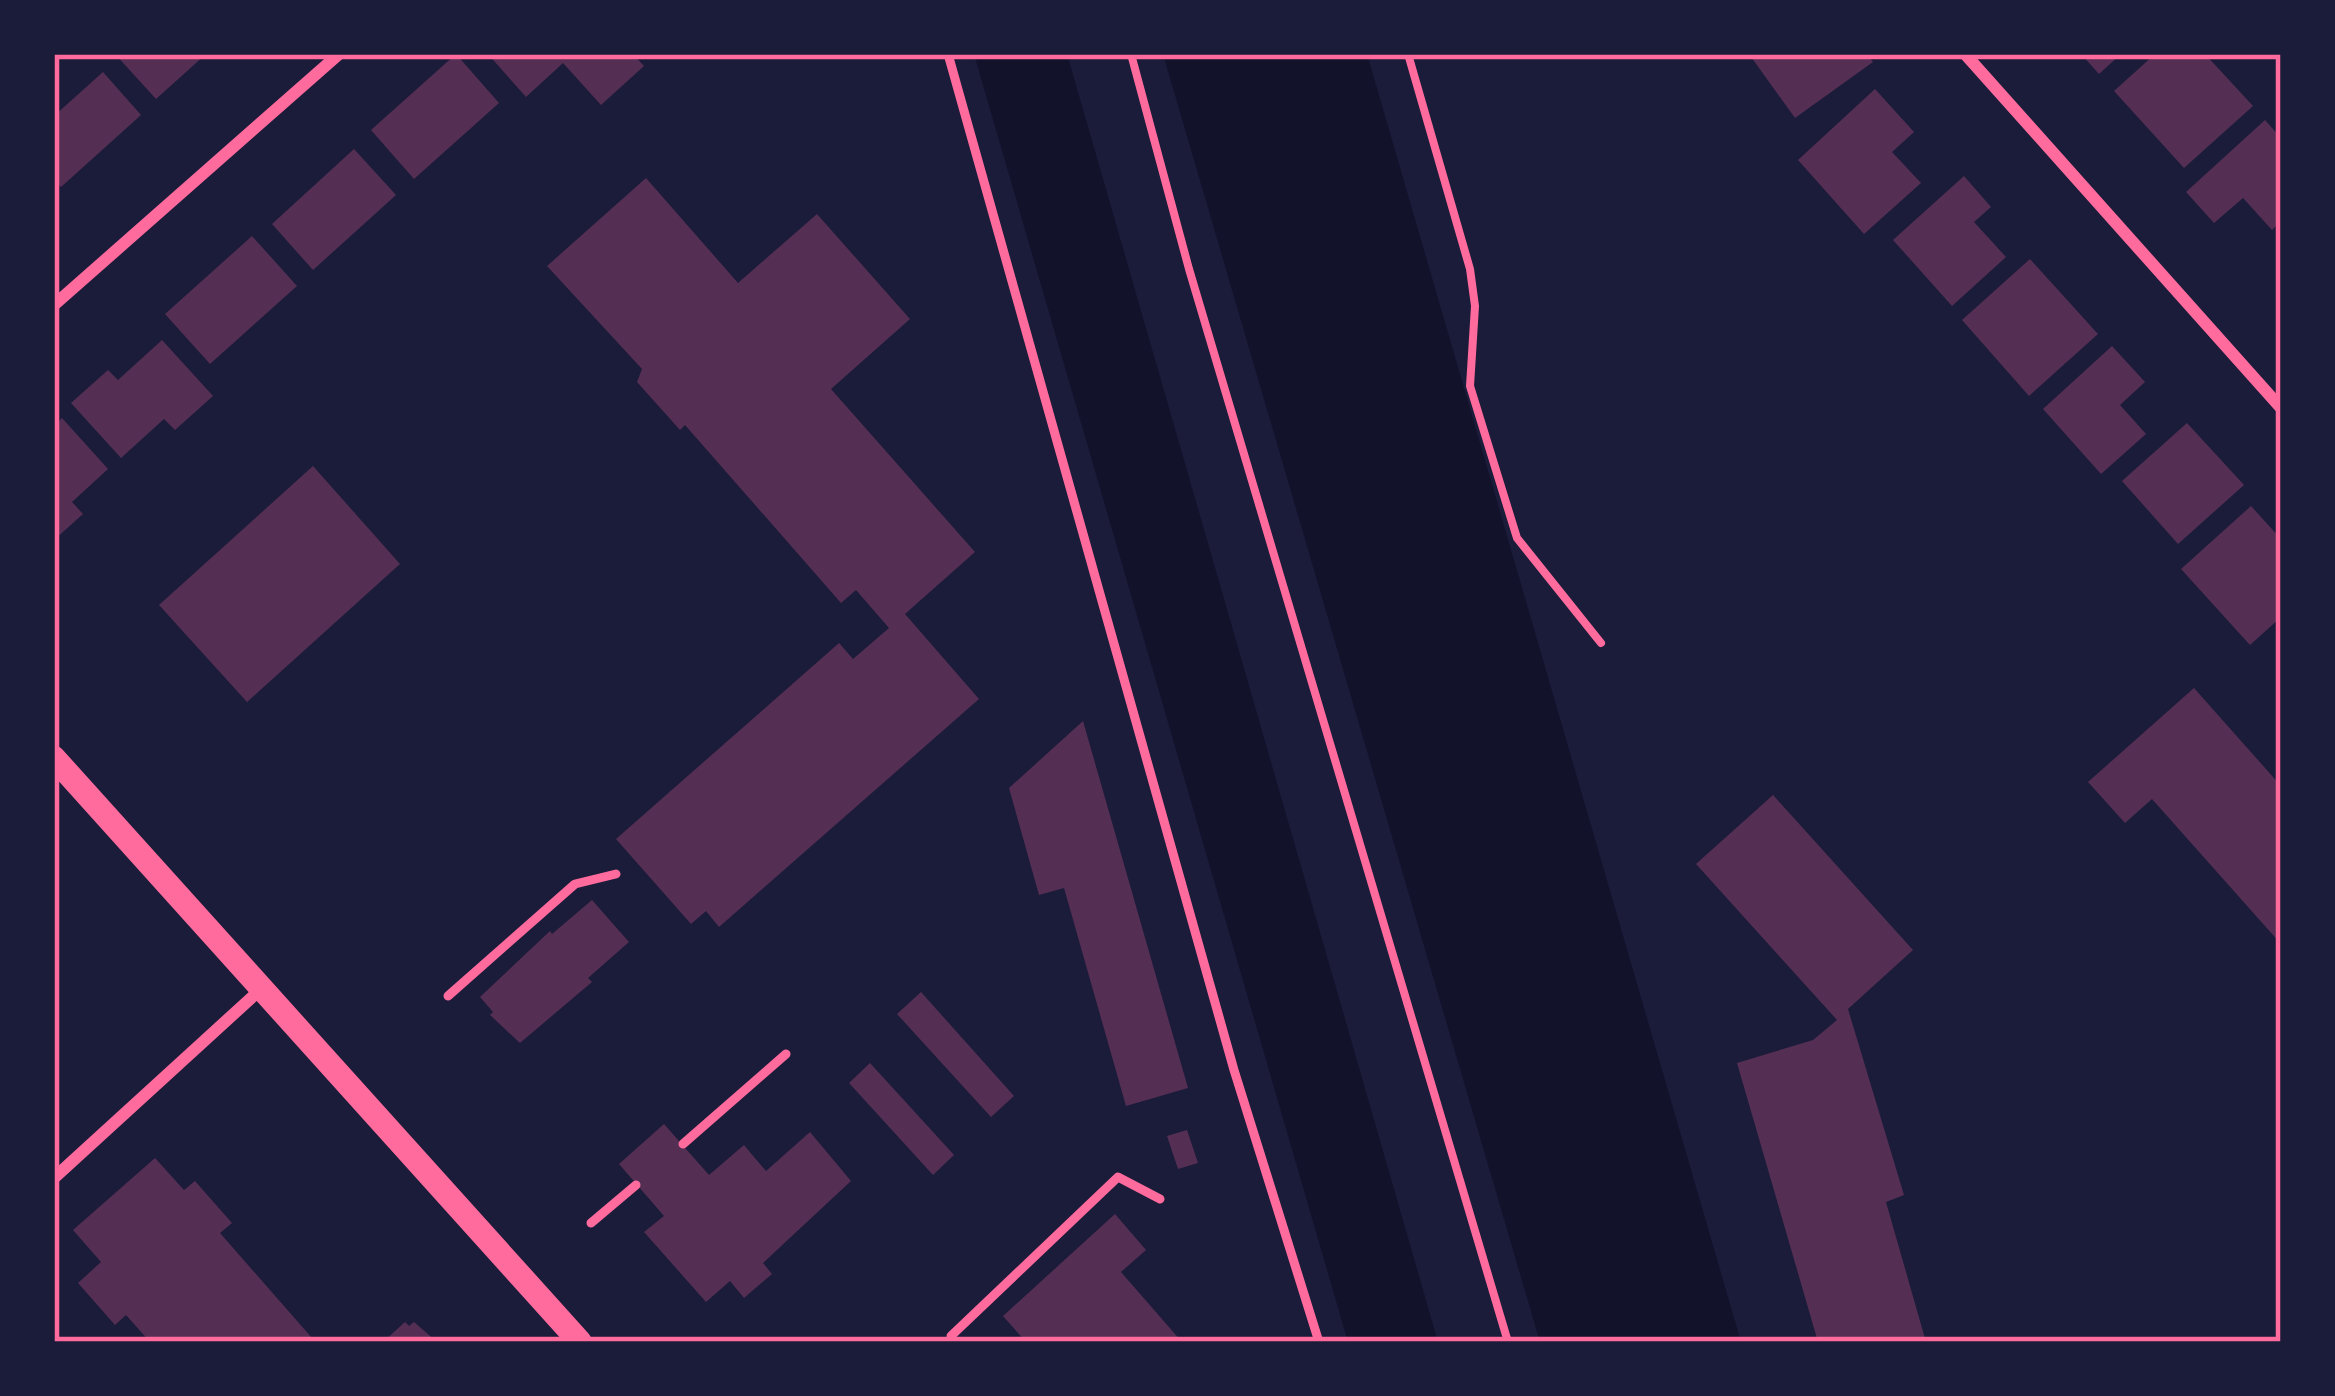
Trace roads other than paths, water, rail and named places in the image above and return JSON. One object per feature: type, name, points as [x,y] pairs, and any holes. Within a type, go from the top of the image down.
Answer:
[{"type":"main road","points":[[54,758],[580,1342]]},
{"type":"street","points":[[54,305],[339,54]]},
{"type":"street","points":[[1965,54],[2281,408]]},
{"type":"street","points":[[54,1178],[261,989]]},
{"type":"lane","points":[[948,54],[1228,1047],[1318,1342]]},
{"type":"lane","points":[[448,996],[575,884],[616,874]]},
{"type":"lane","points":[[682,1144],[786,1054]]},
{"type":"lane","points":[[950,1336],[1118,1177],[1160,1199]]},
{"type":"lane","points":[[591,1223],[636,1185]]}]
